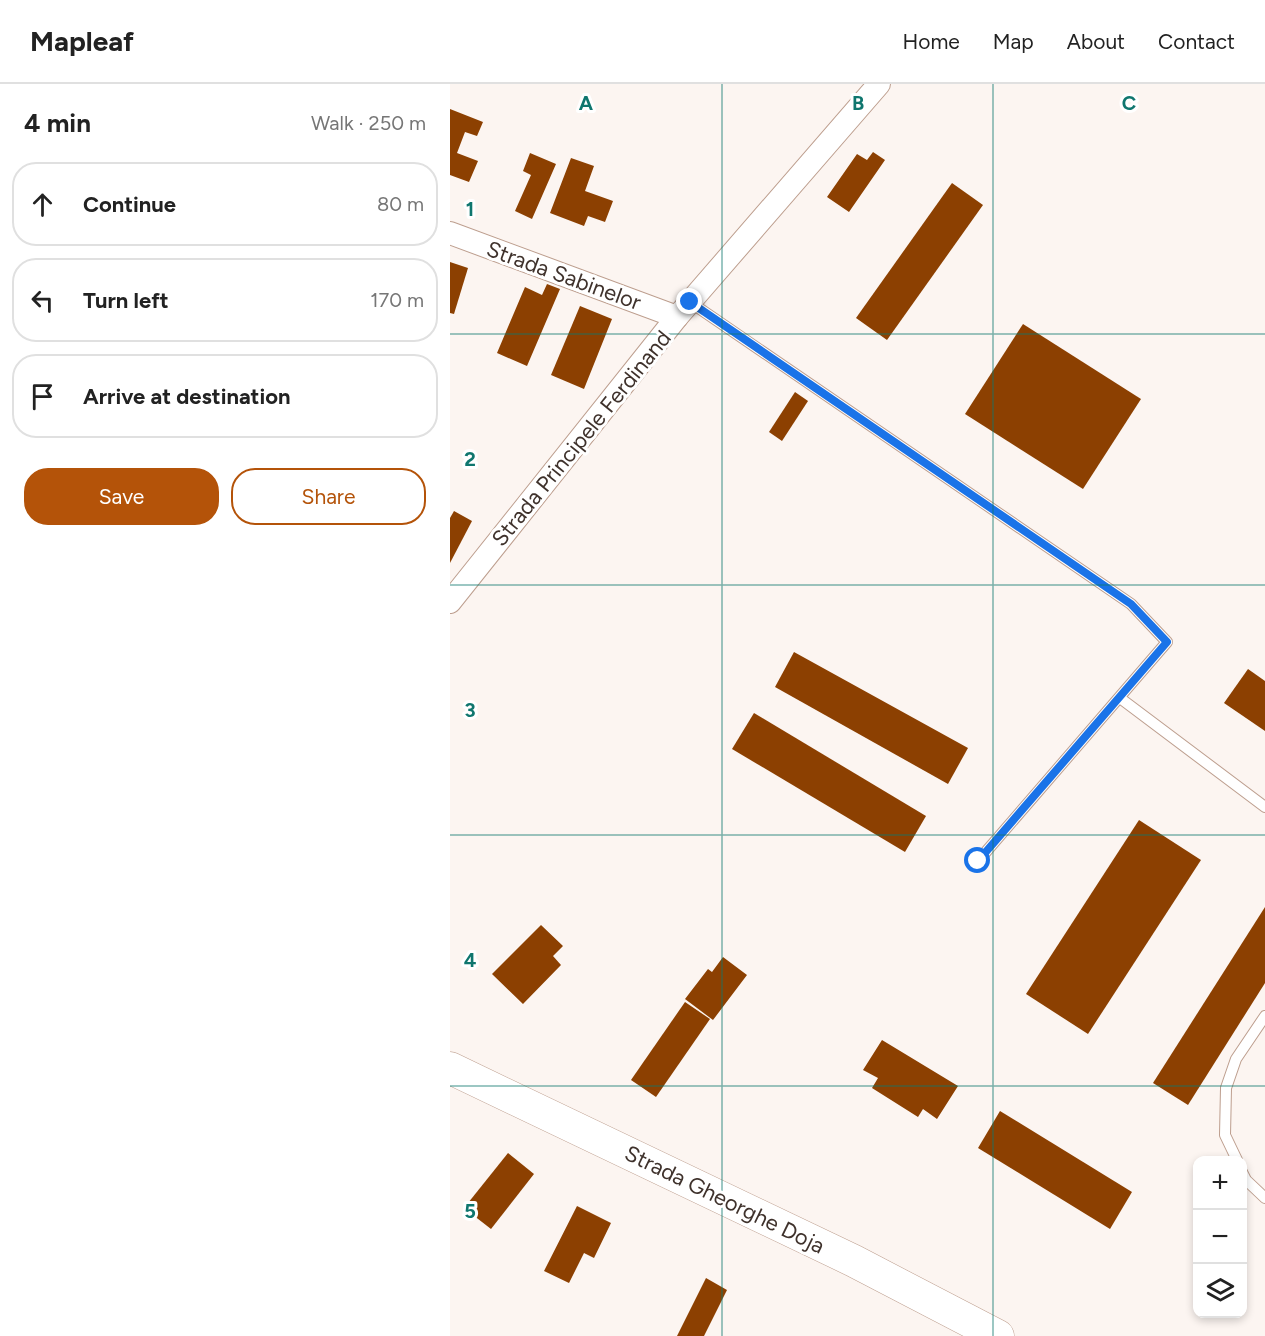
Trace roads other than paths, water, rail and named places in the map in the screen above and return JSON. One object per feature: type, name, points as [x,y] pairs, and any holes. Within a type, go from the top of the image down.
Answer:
[{"type":"main road","name":"Strada Gheorghe Doja","points":[[450,1068],[854,1261],[998,1336]]},
{"type":"street","name":"Strada Principele Ferdinand","points":[[450,602],[684,309],[879,84]]},
{"type":"street","name":"Strada Sabinelor","points":[[450,233],[684,309]]},
{"type":"lane","points":[[684,309],[1131,604],[1167,642],[978,861]]},
{"type":"lane","points":[[1120,698],[1265,807]]},
{"type":"lane","points":[[1235,1156],[1225,1135],[1226,1088],[1236,1059],[1265,1016]]},
{"type":"lane","points":[[1247,1181],[1265,1198]]}]
